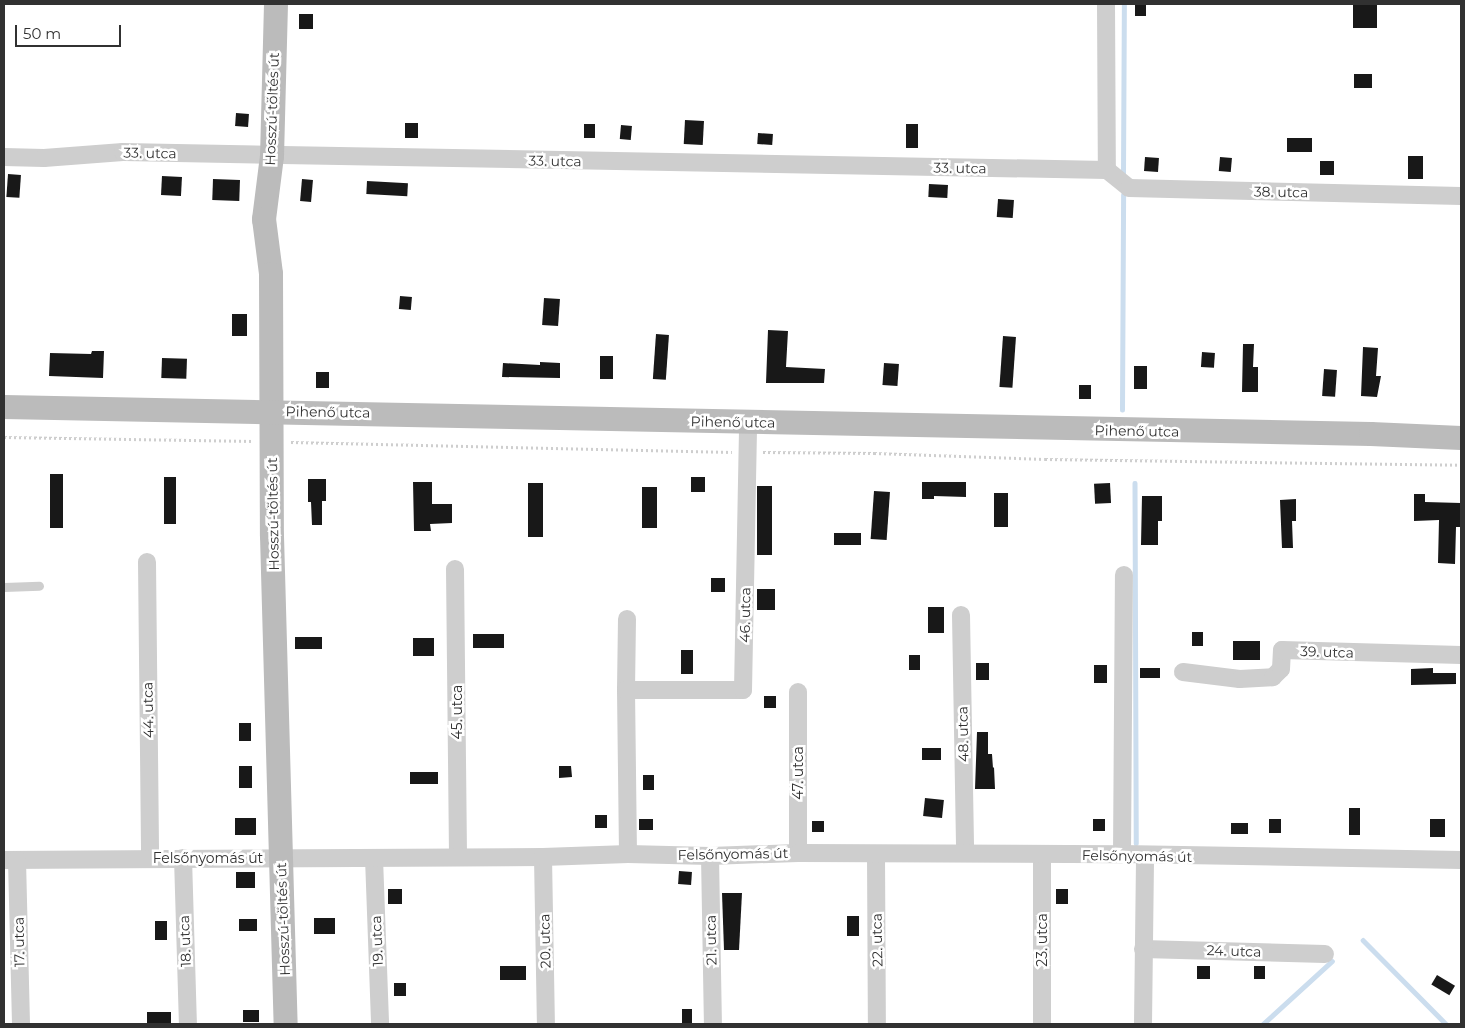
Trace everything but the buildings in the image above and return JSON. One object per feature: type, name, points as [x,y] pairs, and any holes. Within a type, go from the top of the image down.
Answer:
[{"type":"street","name":"Hosszú-töltés út","points":[[276,4],[272,156],[264,219],[271,274],[272,536],[286,1024]]},
{"type":"street","points":[[1106,4],[1107,170]]},
{"type":"street","name":"33. utca","points":[[4,157],[44,158],[123,152],[1107,170]]},
{"type":"street","name":"38. utca","points":[[1107,170],[1116,180],[1129,188],[1461,196]]},
{"type":"street","name":"Pihenő utca","points":[[4,407],[1371,434],[1461,438]]},
{"type":"street","name":"46. utca","points":[[626,690],[743,690],[748,422]]},
{"type":"street","name":"44. utca","points":[[147,562],[150,859]]},
{"type":"street","name":"45. utca","points":[[455,569],[458,856]]},
{"type":"street","points":[[1122,854],[1124,575]]},
{"type":"street","name":"48. utca","points":[[961,615],[965,853]]},
{"type":"street","points":[[627,619],[628,854]]},
{"type":"street","name":"39. utca","points":[[1183,672],[1240,679],[1273,677],[1281,669],[1282,650],[1461,656]]},
{"type":"street","name":"47. utca","points":[[798,692],[798,853]]},
{"type":"street","name":"Felsőnyomás út","points":[[11,860],[543,857],[628,854],[710,856],[798,853],[876,855],[965,853],[1042,855],[1122,854],[1145,856],[1461,860]]},
{"type":"street","name":"22. utca","points":[[876,855],[878,1024]]},
{"type":"street","name":"23. utca","points":[[1042,855],[1042,1024]]},
{"type":"street","name":"21. utca","points":[[710,856],[713,1024]]},
{"type":"street","points":[[1143,1024],[1145,856]]},
{"type":"street","name":"20. utca","points":[[543,857],[546,1024]]},
{"type":"street","name":"18. utca","points":[[183,858],[188,1024]]},
{"type":"street","name":"19. utca","points":[[374,858],[380,1024]]},
{"type":"street","name":"17. utca","points":[[11,860],[21,1024]]},
{"type":"street","name":"24. utca","points":[[1144,949],[1325,954]]},
{"type":"lane","points":[[4,587],[39,586]]},
{"type":"waterway","points":[[1123,174],[1124,4]]},
{"type":"waterway","points":[[1122,410],[1123,195]]},
{"type":"waterway","points":[[1135,483],[1136,843]]},
{"type":"waterway","points":[[1363,940],[1446,1024]]},
{"type":"waterway","points":[[1263,1024],[1332,961]]}]
